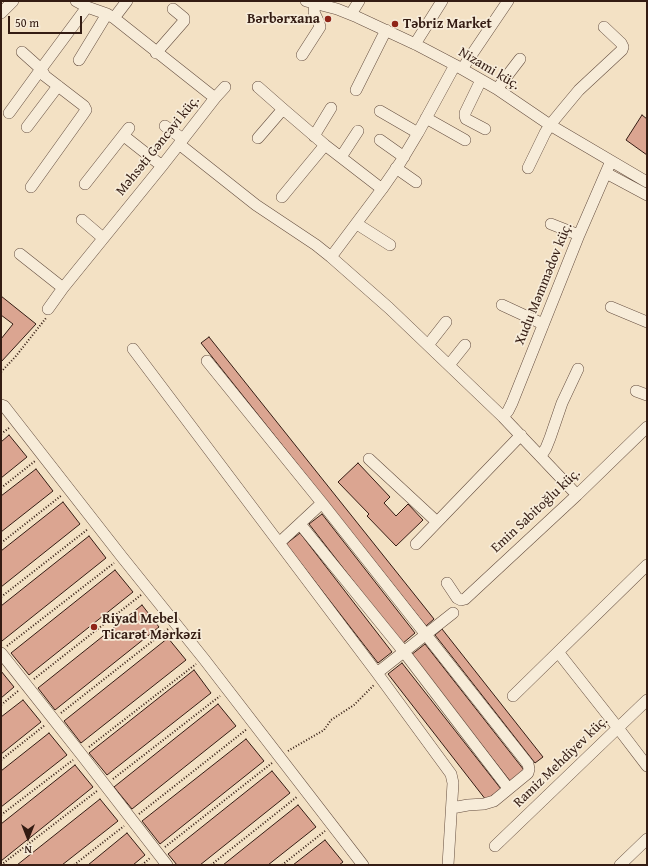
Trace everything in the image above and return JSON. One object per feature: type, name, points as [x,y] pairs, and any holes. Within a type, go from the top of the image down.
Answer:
[{"type":"street","points":[[1,13],[13,1]]},
{"type":"street","name":"Məhsəti Gəncəvi küç.","points":[[48,309],[63,288],[215,98],[110,16],[76,1]]},
{"type":"street","points":[[79,60],[110,16],[127,1]]},
{"type":"street","points":[[351,14],[359,1]]},
{"type":"street","points":[[416,44],[442,1]]},
{"type":"street","points":[[331,257],[404,157],[426,118],[459,67],[507,1]]},
{"type":"street","points":[[302,55],[320,27],[311,2]]},
{"type":"street","name":"Nizami küç.","points":[[311,2],[351,14],[416,44],[459,67],[496,89],[550,125],[647,182]]},
{"type":"street","points":[[9,113],[87,7]]},
{"type":"street","points":[[156,52],[184,21],[184,18],[173,9]]},
{"type":"street","points":[[528,168],[550,125],[579,90],[622,50],[623,47],[621,43],[604,26]]},
{"type":"street","points":[[356,90],[386,30]]},
{"type":"street","points":[[22,52],[41,69],[45,76],[84,106],[86,110],[31,187]]},
{"type":"street","points":[[496,89],[520,59]]},
{"type":"street","points":[[481,80],[465,113],[465,116],[466,119],[485,129]]},
{"type":"street","points":[[27,127],[58,86]]},
{"type":"street","points":[[215,98],[225,86]]},
{"type":"street","points":[[258,87],[314,136],[382,189]]},
{"type":"street","points":[[314,136],[331,108]]},
{"type":"street","points":[[258,138],[283,109]]},
{"type":"street","points":[[380,111],[418,133]]},
{"type":"street","points":[[426,118],[464,140]]},
{"type":"street","points":[[165,126],[181,142],[261,209],[316,245],[389,308],[503,417],[577,494]]},
{"type":"street","points":[[341,158],[358,131]]},
{"type":"street","points":[[85,184],[126,132],[162,166]]},
{"type":"street","points":[[380,140],[404,157]]},
{"type":"street","points":[[282,197],[325,145]]},
{"type":"street","name":"Xudu Məmmədov küç.","points":[[503,417],[512,403],[579,235],[611,161]]},
{"type":"street","points":[[396,168],[416,182]]},
{"type":"street","points":[[606,173],[647,195]]},
{"type":"street","points":[[82,220],[104,238]]},
{"type":"street","points":[[356,224],[390,245]]},
{"type":"street","points":[[551,224],[579,235]]},
{"type":"street","points":[[20,254],[63,288]]},
{"type":"street","points":[[502,304],[543,324]]},
{"type":"street","points":[[611,307],[647,322]]},
{"type":"street","points":[[428,345],[446,322]]},
{"type":"street","points":[[449,365],[465,345]]},
{"type":"street","points":[[133,349],[377,673],[451,774],[453,783],[448,865]]},
{"type":"street","points":[[207,361],[322,503],[528,764],[528,772],[494,801],[484,804],[452,808]]},
{"type":"street","points":[[541,456],[546,448],[562,403],[578,369]]},
{"type":"street","points":[[636,391],[647,395]]},
{"type":"street","points":[[1,404],[204,659],[363,865]]},
{"type":"street","name":"Emin Sabitoğlu küç.","points":[[447,582],[457,598],[461,600],[465,598],[647,427]]},
{"type":"street","points":[[416,544],[521,435]]},
{"type":"street","points":[[369,459],[437,522]]},
{"type":"street","points":[[279,543],[322,503]]},
{"type":"street","points":[[300,524],[404,652],[508,788]]},
{"type":"street","points":[[512,696],[647,565]]},
{"type":"street","points":[[377,673],[453,613]]},
{"type":"street","points":[[4,649],[26,685],[167,865]]},
{"type":"street","points":[[558,652],[647,766]]},
{"type":"street","name":"Ramiz Mehdiyev küç.","points":[[495,846],[647,700]]},
{"type":"street","points":[[620,865],[647,839]]},
{"type":"path","points":[[1,372],[16,356],[46,318],[48,309]]},
{"type":"path","points":[[1,488],[42,455]]},
{"type":"path","points":[[1,543],[69,490]]},
{"type":"path","points":[[1,597],[95,524]]},
{"type":"path","points":[[4,649],[122,557]]},
{"type":"path","points":[[1,705],[148,589]]},
{"type":"path","points":[[1,760],[175,624]]},
{"type":"path","points":[[1,815],[204,659]]},
{"type":"path","points":[[142,865],[280,757],[324,730],[331,720],[354,705],[376,683],[377,673]]},
{"type":"path","points":[[1,865],[228,690]]},
{"type":"path","points":[[74,865],[254,723]]},
{"type":"path","points":[[211,865],[306,790]]},
{"type":"path","points":[[282,865],[332,825]]},
{"type":"building","points":[[642,115],[647,119],[647,155],[626,140]]},
{"type":"building","points":[[1,296],[36,324],[1,362],[1,339],[13,324],[1,315]]},
{"type":"building","points":[[209,337],[434,619],[426,626],[201,343]]},
{"type":"building","points":[[9,435],[27,457],[1,478],[1,442]]},
{"type":"building","points":[[358,463],[390,497],[384,503],[396,516],[408,504],[423,520],[396,546],[367,516],[369,514],[338,482]]},
{"type":"building","points":[[36,469],[53,491],[1,532],[1,496]]},
{"type":"building","points":[[63,502],[80,524],[1,587],[1,551]]},
{"type":"building","points":[[322,514],[415,633],[402,644],[309,524]]},
{"type":"building","points":[[300,533],[392,652],[378,663],[286,544]]},
{"type":"building","points":[[89,536],[106,558],[2,641],[1,606]]},
{"type":"building","points":[[115,570],[133,592],[29,675],[11,653]]},
{"type":"building","points":[[142,605],[159,627],[55,710],[38,688]]},
{"type":"building","points":[[442,629],[543,757],[535,763],[435,635]]},
{"type":"building","points":[[168,638],[186,660],[81,743],[64,721]]},
{"type":"building","points":[[425,644],[524,770],[510,781],[411,655]]},
{"type":"building","points":[[402,663],[501,789],[486,800],[388,674]]},
{"type":"building","points":[[194,670],[211,693],[107,775],[89,753]]},
{"type":"building","points":[[1,671],[14,687],[1,698]]},
{"type":"building","points":[[23,700],[41,722],[1,754],[1,717]]},
{"type":"building","points":[[218,704],[236,726],[132,809],[114,787]]},
{"type":"building","points":[[49,733],[67,755],[1,807],[1,771]]},
{"type":"building","points":[[246,739],[264,761],[160,844],[142,821]]},
{"type":"building","points":[[75,765],[93,787],[1,861],[1,824]]},
{"type":"building","points":[[272,771],[290,793],[200,865],[177,865],[168,854]]},
{"type":"building","points":[[100,799],[118,821],[62,865],[17,865]]},
{"type":"building","points":[[298,805],[316,827],[268,865],[223,865]]},
{"type":"building","points":[[127,833],[145,855],[133,865],[88,865]]},
{"type":"building","points":[[325,840],[343,862],[339,865],[293,865]]},
{"type":"place","name":"Bərbərxana","points":[[328,19]]},
{"type":"place","name":"Təbriz Market","points":[[395,24]]},
{"type":"place","name":"Riyad Mebel Ticarət Mərkəzi","points":[[94,627]]}]
